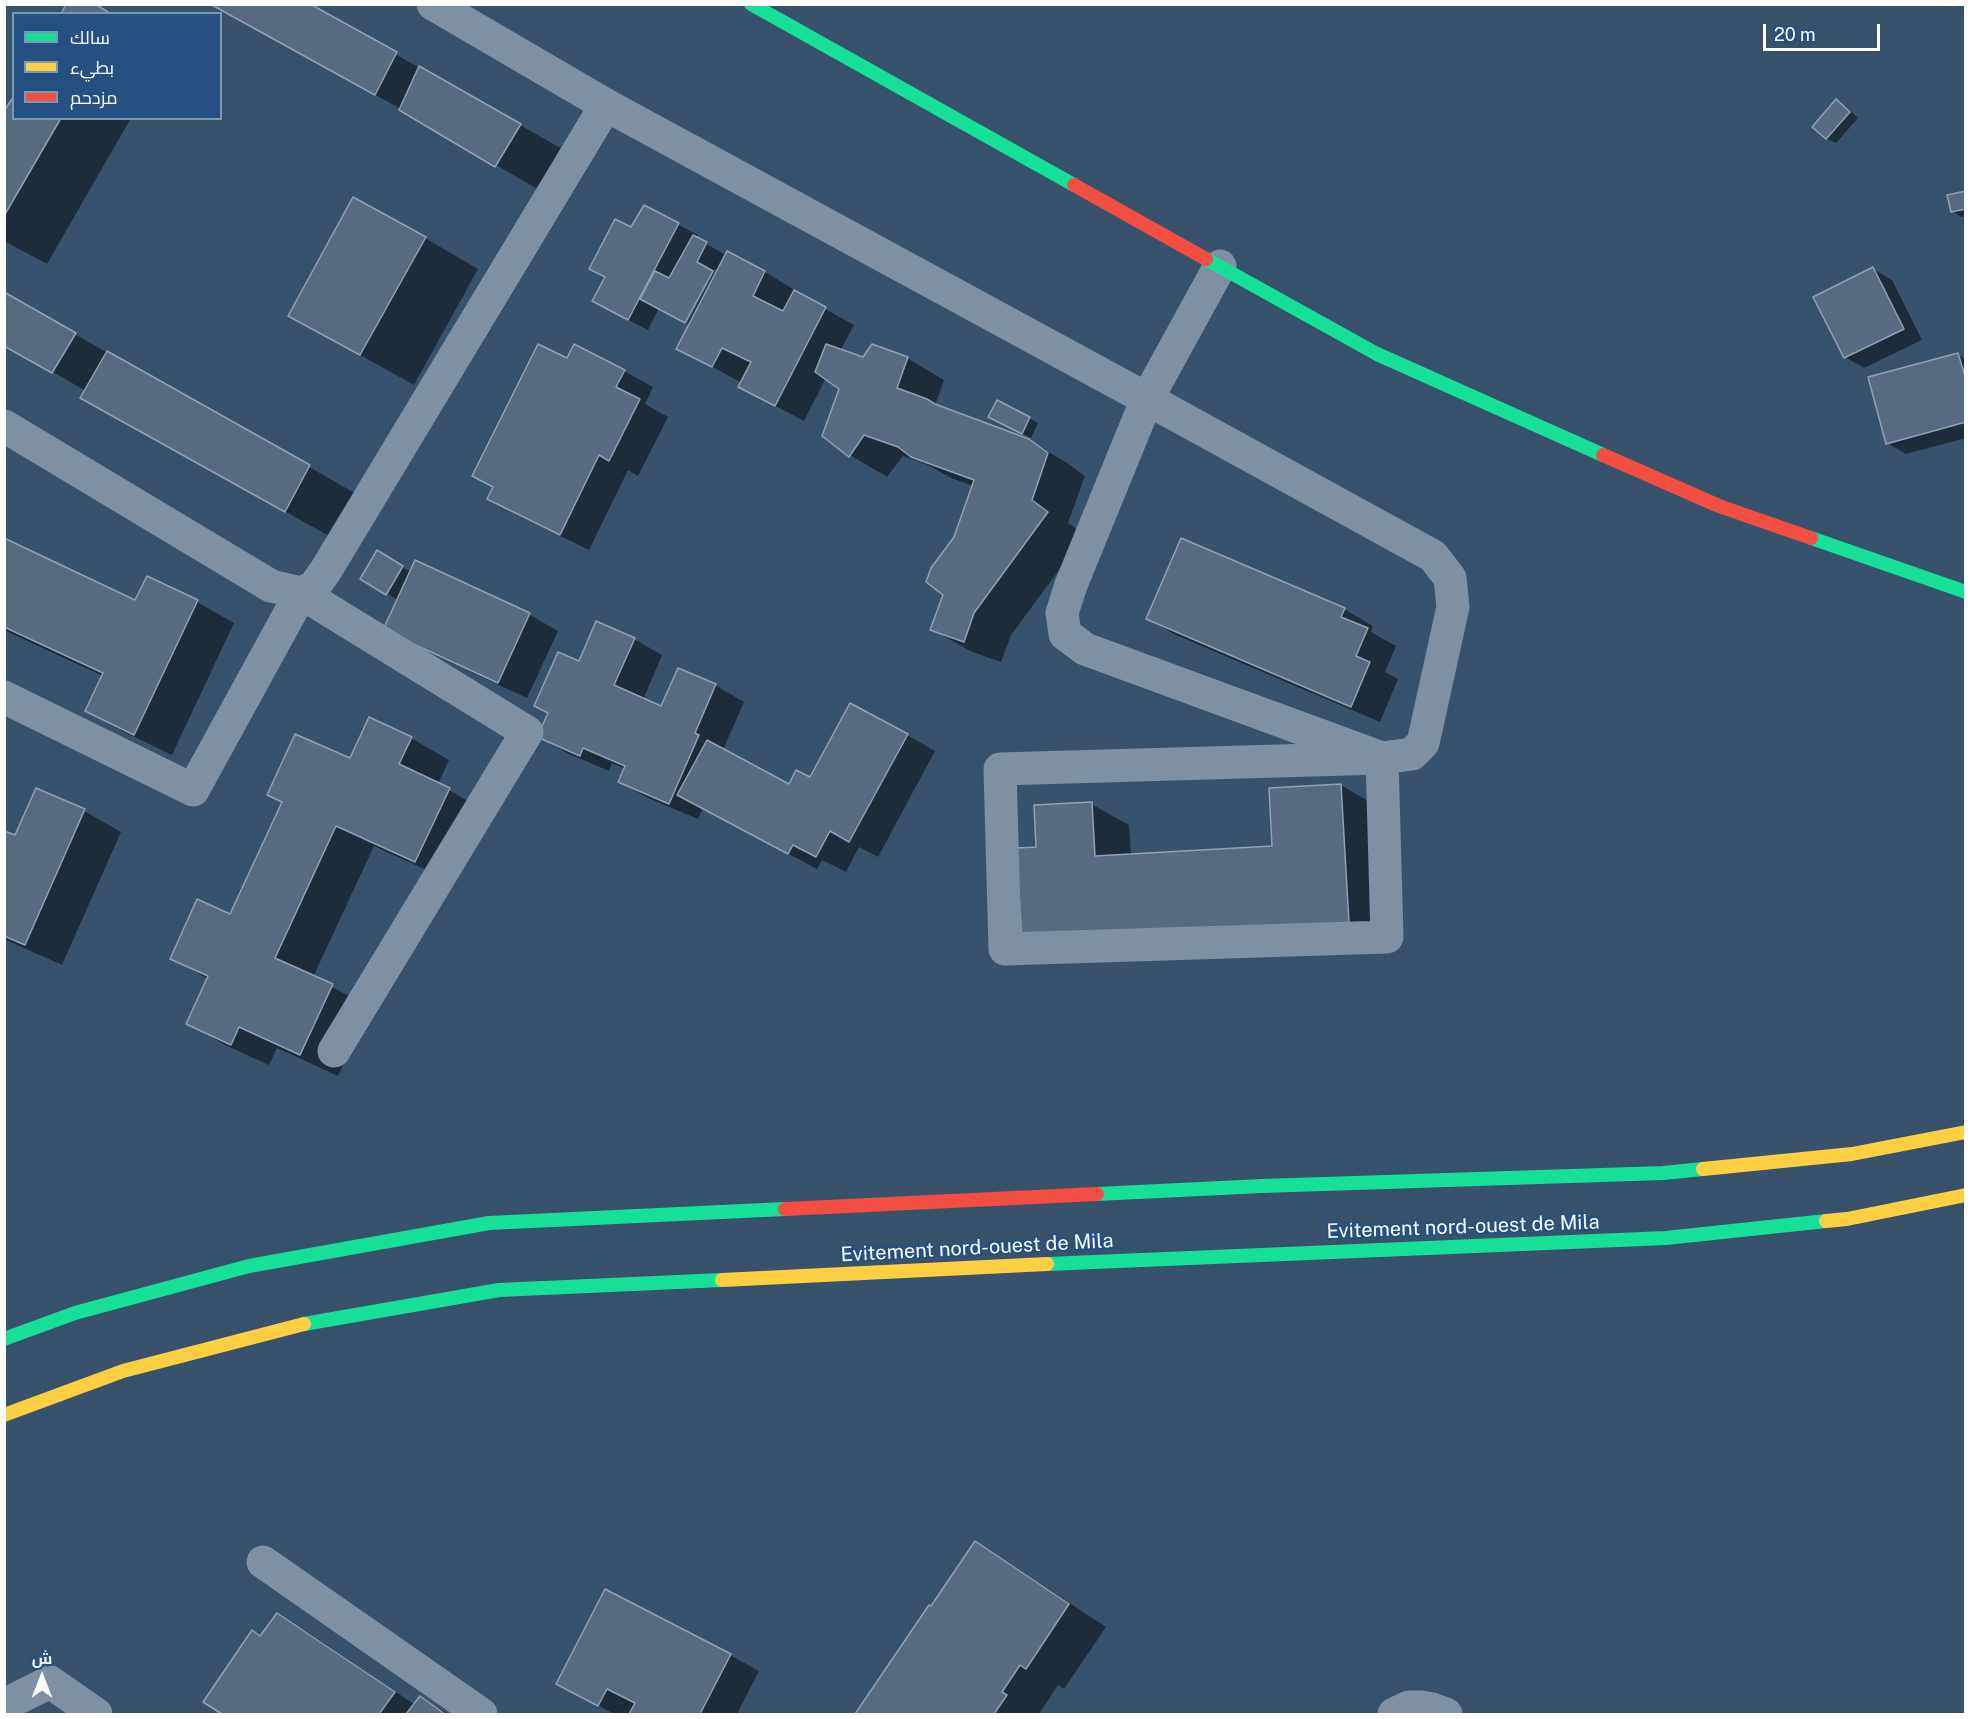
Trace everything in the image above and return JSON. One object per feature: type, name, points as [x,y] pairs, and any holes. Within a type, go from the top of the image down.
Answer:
[{"type":"main road","points":[[751,4],[1377,354],[1719,506],[1965,592]]},
{"type":"main road","points":[[4,1339],[75,1313],[249,1266],[489,1223],[1262,1186],[1663,1173],[1852,1154],[1965,1132]]},
{"type":"main road","name":"Evitement nord-ouest de Mila","points":[[4,1415],[123,1371],[315,1321],[499,1290],[1666,1238],[1847,1219],[1965,1195]]},
{"type":"street","points":[[432,4],[606,105],[1433,556],[1450,578],[1453,608],[1423,743],[1412,754],[1382,758],[1000,769],[1005,949],[1387,937],[1382,758]]},
{"type":"street","points":[[4,697],[193,790],[301,593],[314,586],[326,570],[606,105]]},
{"type":"street","points":[[1220,266],[1146,399],[1071,585],[1062,613],[1065,634],[1085,649],[1382,758]]},
{"type":"street","points":[[4,426],[271,586],[301,593],[526,732],[334,1051]]},
{"type":"street","points":[[263,1562],[481,1714]]},
{"type":"street","points":[[4,1705],[50,1682],[96,1714]]},
{"type":"street","points":[[1394,1714],[1409,1707],[1421,1707],[1432,1708],[1446,1714]]},
{"type":"building","points":[[66,4],[95,4],[108,12],[62,12]]},
{"type":"building","points":[[210,4],[310,4],[397,52],[375,95]]},
{"type":"building","points":[[419,66],[521,124],[495,167],[399,110]]},
{"type":"building","points":[[12,99],[12,120],[60,120],[4,216],[4,111]]},
{"type":"building","points":[[1836,99],[1850,112],[1826,139],[1812,127]]},
{"type":"building","points":[[1966,191],[1966,209],[1951,212],[1947,195]]},
{"type":"building","points":[[353,197],[426,237],[360,355],[288,316]]},
{"type":"building","points":[[644,205],[679,223],[628,320],[592,301],[605,277],[589,269],[615,219],[631,227]]},
{"type":"building","points":[[693,235],[707,242],[697,262],[713,271],[685,323],[640,299],[655,271],[669,278]]},
{"type":"building","points":[[727,251],[765,271],[753,296],[783,311],[794,290],[826,307],[775,406],[738,387],[751,362],[722,348],[712,367],[676,349]]},
{"type":"building","points":[[1873,267],[1904,329],[1844,358],[1813,297]]},
{"type":"building","points":[[4,292],[76,333],[52,373],[4,346]]},
{"type":"building","points":[[538,344],[567,358],[574,344],[625,370],[616,387],[640,399],[609,461],[599,455],[560,535],[487,499],[493,487],[472,476]]},
{"type":"building","points":[[826,344],[863,357],[872,344],[908,357],[897,388],[1029,439],[1048,453],[1032,500],[1048,512],[974,613],[964,642],[930,630],[943,595],[926,582],[931,568],[954,537],[974,480],[911,457],[898,447],[864,435],[849,457],[822,436],[839,389],[815,372]]},
{"type":"building","points":[[107,351],[310,465],[285,512],[80,398]]},
{"type":"building","points":[[1958,353],[1966,379],[1966,422],[1886,444],[1868,377]]},
{"type":"building","points":[[997,400],[1030,417],[1022,434],[988,417]]},
{"type":"building","points":[[4,538],[135,600],[147,576],[198,600],[134,735],[85,711],[103,673],[4,627]]},
{"type":"building","points":[[1181,538],[1345,608],[1341,617],[1368,628],[1356,656],[1370,662],[1351,707],[1146,619]]},
{"type":"building","points":[[377,550],[403,566],[386,595],[360,579]]},
{"type":"building","points":[[415,560],[530,613],[498,683],[383,630]]},
{"type":"building","points":[[596,621],[635,638],[614,685],[661,706],[678,668],[716,684],[695,733],[699,735],[669,804],[618,782],[625,766],[583,748],[580,756],[537,737],[548,713],[534,706],[558,652],[579,661]]},
{"type":"building","points":[[850,703],[908,734],[849,842],[830,831],[816,857],[793,845],[788,854],[677,795],[707,740],[789,784],[796,770],[810,777]]},
{"type":"building","points":[[369,717],[412,737],[399,764],[450,788],[415,862],[336,826],[275,958],[333,984],[300,1055],[239,1027],[231,1045],[186,1024],[208,976],[170,959],[197,899],[230,914],[282,802],[267,795],[295,734],[350,758]]},
{"type":"building","points":[[1341,784],[1349,923],[1022,941],[1016,848],[1036,847],[1034,805],[1092,802],[1095,856],[1272,846],[1269,788]]},
{"type":"building","points":[[36,788],[85,809],[25,945],[4,936],[4,831],[15,835]]},
{"type":"building","points":[[975,1541],[1069,1604],[1026,1669],[1020,1665],[1002,1692],[1007,1695],[994,1714],[855,1714],[929,1605],[931,1606]]},
{"type":"building","points":[[605,1589],[731,1654],[700,1714],[629,1714],[635,1703],[607,1689],[598,1706],[556,1684]]},
{"type":"building","points":[[277,1613],[395,1692],[379,1714],[222,1714],[203,1702],[252,1630],[260,1636]]},
{"type":"building","points":[[420,1696],[445,1714],[406,1714]]},
{"type":"traffic: fast","points":[[751,4],[1074,185]]},
{"type":"traffic: fast","points":[[1206,259],[1377,354],[1603,455]]},
{"type":"traffic: fast","points":[[1811,538],[1966,592]]},
{"type":"traffic: fast","points":[[1097,1194],[1262,1186],[1663,1173],[1703,1169]]},
{"type":"traffic: fast","points":[[4,1339],[75,1313],[249,1266],[489,1223],[785,1209]]},
{"type":"traffic: fast","points":[[1047,1264],[1666,1238],[1826,1221]]},
{"type":"traffic: fast","points":[[304,1324],[499,1290],[722,1280]]},
{"type":"traffic: slow","points":[[1703,1169],[1852,1154],[1966,1132]]},
{"type":"traffic: slow","points":[[1826,1221],[1847,1219],[1966,1195]]},
{"type":"traffic: slow","points":[[722,1280],[1047,1264]]},
{"type":"traffic: slow","points":[[4,1415],[123,1371],[304,1324]]},
{"type":"traffic: jam","points":[[1074,185],[1206,259]]},
{"type":"traffic: jam","points":[[1603,455],[1719,506],[1811,538]]},
{"type":"traffic: jam","points":[[785,1209],[1097,1194]]}]
